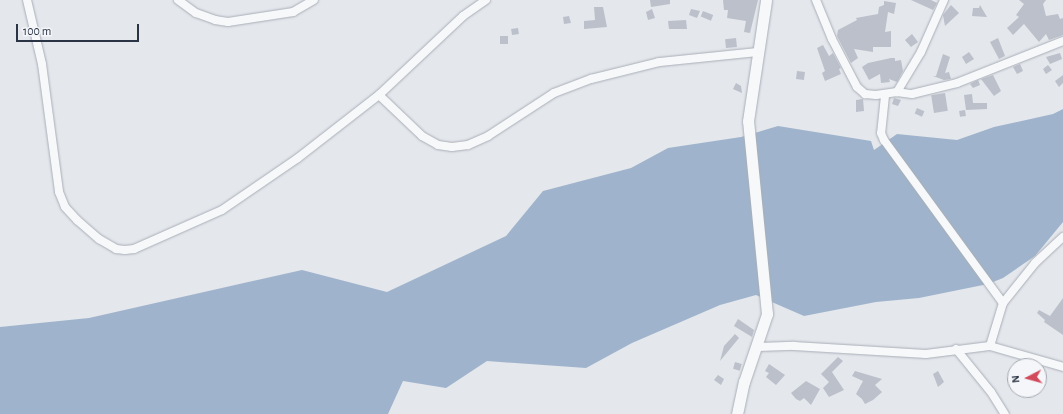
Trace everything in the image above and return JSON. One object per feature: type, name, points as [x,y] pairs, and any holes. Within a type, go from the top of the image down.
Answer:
[{"type":"street","points":[[27,0],[42,64],[59,192],[65,207],[77,220],[99,239],[116,248],[134,249],[222,210],[298,158],[379,95],[463,16],[486,0]]},
{"type":"street","points":[[178,0],[196,13],[215,20],[228,22],[293,12],[314,0]]},
{"type":"street","points":[[737,414],[744,382],[758,347],[767,314],[748,122],[766,0]]},
{"type":"street","points":[[816,0],[832,39],[857,87],[865,94],[885,96],[897,92],[912,94],[957,83],[1063,41]]},
{"type":"street","points":[[897,92],[921,52],[944,0]]},
{"type":"street","points":[[379,95],[422,136],[438,145],[452,147],[468,145],[488,136],[554,93],[591,79],[659,62],[758,52]]},
{"type":"street","points":[[885,96],[881,133],[884,140],[1003,303]]},
{"type":"street","points":[[990,346],[1003,303],[1034,263],[1063,237]]},
{"type":"street","points":[[758,347],[794,346],[926,354],[956,349],[990,346],[1063,367]]},
{"type":"street","points":[[956,349],[991,392],[1006,414]]},
{"type":"water","points":[[1063,109],[1063,222],[1035,256],[1003,278],[988,284],[919,298],[876,302],[804,316],[756,295],[720,305],[632,343],[586,368],[487,361],[446,388],[403,381],[388,414],[0,414],[0,327],[89,318],[302,270],[387,292],[506,236],[543,191],[631,168],[668,148],[741,137],[778,126],[871,141],[874,150],[897,134],[957,140],[994,127],[1053,114]]},
{"type":"building","points":[[650,0],[670,0],[670,4],[651,7]]},
{"type":"building","points":[[723,0],[758,0],[750,33],[744,32],[746,21],[727,18],[728,10],[724,10]]},
{"type":"building","points":[[911,0],[931,0],[937,3],[933,10]]},
{"type":"building","points":[[1019,0],[1046,0],[1043,4],[1046,16],[1058,14],[1060,19],[1063,18],[1063,35],[1049,40],[1046,34],[1039,42],[1024,24],[1013,35],[1007,28],[1019,17],[1016,15],[1024,4]]},
{"type":"building","points":[[884,1],[896,3],[894,14],[888,12],[885,32],[891,31],[891,47],[873,47],[873,52],[854,49],[858,58],[851,63],[837,36],[838,30],[857,20],[856,18],[878,14],[879,7],[884,5]]},
{"type":"building","points":[[951,5],[959,13],[945,26],[943,15]]},
{"type":"building","points":[[980,5],[987,17],[972,16],[973,8],[979,8]]},
{"type":"building","points":[[594,7],[603,7],[607,27],[584,29],[584,21],[595,20]]},
{"type":"building","points":[[652,9],[655,18],[648,20],[646,12]]},
{"type":"building","points":[[691,9],[700,11],[697,18],[689,15]]},
{"type":"building","points":[[703,11],[713,15],[711,21],[701,17]]},
{"type":"building","points":[[569,16],[571,23],[564,24],[563,17]]},
{"type":"building","points":[[686,20],[687,29],[669,29],[668,21]]},
{"type":"building","points":[[518,28],[519,34],[512,35],[511,29]]},
{"type":"building","points":[[912,34],[918,42],[911,47],[905,40]]},
{"type":"building","points":[[500,36],[508,36],[508,44],[500,44]]},
{"type":"building","points":[[736,38],[737,47],[726,48],[725,39]]},
{"type":"building","points":[[998,38],[1005,56],[999,59],[990,42]]},
{"type":"building","points":[[823,45],[829,56],[833,53],[841,68],[839,69],[841,74],[825,81],[822,73],[825,71],[817,48]]},
{"type":"building","points":[[969,52],[974,59],[966,64],[962,57]]},
{"type":"building","points":[[1060,53],[1062,59],[1050,64],[1046,57]]},
{"type":"building","points":[[943,54],[950,57],[945,73],[949,72],[951,79],[944,80],[933,76],[936,76]]},
{"type":"building","points":[[895,58],[895,61],[901,60],[903,71],[897,82],[889,79],[890,82],[881,83],[880,74],[869,80],[862,67],[868,63]]},
{"type":"building","points":[[1020,64],[1023,71],[1017,74],[1013,67]]},
{"type":"building","points":[[1048,65],[1052,70],[1046,74],[1043,69]]},
{"type":"building","points":[[797,71],[805,72],[804,80],[796,79]]},
{"type":"building","points":[[993,75],[1001,91],[994,96],[981,79]]},
{"type":"building","points":[[1063,75],[1063,83],[1059,87],[1055,81]]},
{"type":"building","points":[[978,80],[980,85],[973,88],[970,84]]},
{"type":"building","points":[[736,83],[741,86],[742,93],[733,89]]},
{"type":"building","points":[[945,93],[948,111],[934,113],[931,95]]},
{"type":"building","points":[[972,94],[973,103],[987,103],[987,109],[966,110],[964,95]]},
{"type":"building","points":[[894,98],[901,100],[898,106],[892,104]]},
{"type":"building","points":[[863,99],[864,111],[856,112],[856,100]]},
{"type":"building","points":[[917,108],[924,111],[922,117],[915,114]]},
{"type":"building","points":[[965,110],[966,116],[960,117],[959,111]]},
{"type":"building","points":[[1063,298],[1063,335],[1044,322],[1045,320],[1037,313],[1039,310],[1050,316]]},
{"type":"building","points":[[738,319],[754,330],[752,337],[734,326]]},
{"type":"building","points":[[735,334],[739,338],[720,361],[724,346]]},
{"type":"building","points":[[838,357],[843,361],[832,372],[844,390],[829,397],[823,388],[829,382],[821,374]]},
{"type":"building","points":[[735,362],[742,364],[740,371],[733,369]]},
{"type":"building","points":[[769,364],[785,375],[776,385],[766,377],[769,373],[765,371]]},
{"type":"building","points":[[855,371],[882,379],[875,385],[882,392],[873,400],[865,404],[856,394],[863,381],[852,376]]},
{"type":"building","points":[[938,371],[944,382],[938,387],[933,374]]},
{"type":"building","points":[[718,375],[724,379],[721,385],[714,380]]},
{"type":"building","points":[[806,381],[820,389],[811,405],[804,398],[800,401],[796,399],[791,393]]}]
